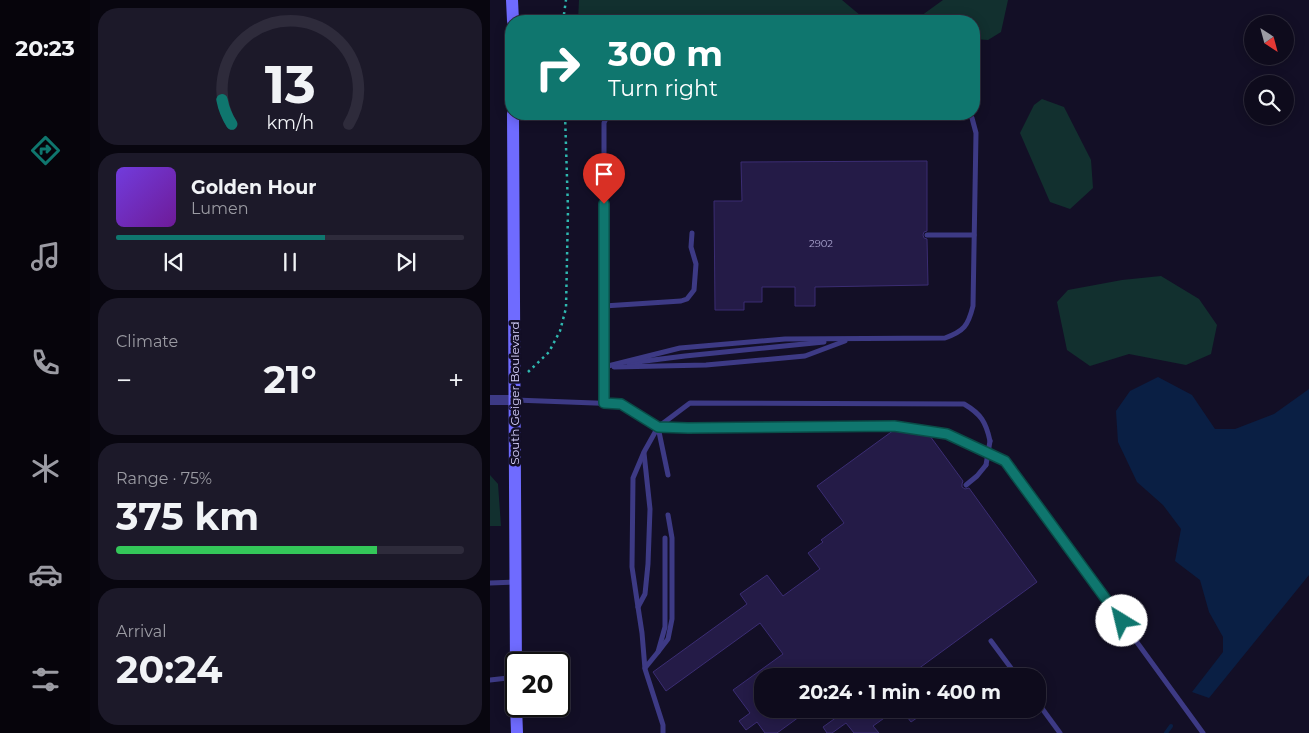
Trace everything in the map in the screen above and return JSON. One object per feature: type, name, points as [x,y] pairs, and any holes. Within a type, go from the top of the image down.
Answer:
[{"type":"street","points":[[512,0],[512,15]]},
{"type":"street","name":"South Geiger Boulevard","points":[[513,120],[516,652]]},
{"type":"street","points":[[490,400],[514,400]]},
{"type":"street","points":[[516,717],[517,733]]},
{"type":"lane","points":[[604,403],[605,120]]},
{"type":"lane","points":[[604,367],[680,348],[785,339],[945,338],[958,333],[969,321],[973,306],[976,133],[973,120]]},
{"type":"lane","points":[[604,306],[681,302],[687,299],[694,290],[696,264],[692,247],[692,233]]},
{"type":"lane","points":[[927,235],[974,235]]},
{"type":"lane","points":[[604,367],[706,365],[804,356],[850,339]]},
{"type":"lane","points":[[514,400],[621,404],[658,427],[894,426],[947,434],[1005,461],[1203,733]]},
{"type":"lane","points":[[663,733],[663,725],[645,669],[642,633],[632,567],[633,478],[652,435],[658,427],[690,403],[964,404],[974,409],[982,418],[990,441],[986,465],[966,485]]},
{"type":"lane","points":[[658,427],[668,475]]},
{"type":"lane","points":[[638,607],[646,594],[648,564],[650,509],[644,452]]},
{"type":"lane","points":[[645,669],[668,639],[672,619],[672,538],[668,516]]},
{"type":"lane","points":[[658,652],[665,627],[665,538]]},
{"type":"lane","points":[[490,583],[516,582]]},
{"type":"lane","points":[[991,641],[1011,668]]},
{"type":"lane","points":[[490,680],[505,679]]},
{"type":"lane","points":[[1046,714],[1060,733]]},
{"type":"path","points":[[563,15],[566,0]]},
{"type":"path","points":[[514,385],[549,352],[560,331],[566,308],[568,210],[565,120]]},
{"type":"green space","points":[[579,0],[842,0],[860,15],[578,15]]},
{"type":"green space","points":[[943,0],[1008,0],[1001,32],[988,40],[980,39],[980,15],[922,15]]},
{"type":"green space","points":[[1042,99],[1064,107],[1091,160],[1093,188],[1070,209],[1050,202],[1020,133],[1034,105]]},
{"type":"green space","points":[[1161,276],[1199,299],[1217,325],[1211,354],[1186,365],[1129,354],[1090,366],[1067,350],[1057,302],[1068,290],[1122,280]]},
{"type":"green space","points":[[490,475],[498,484],[501,526],[490,526]]},
{"type":"water","points":[[1158,377],[1192,395],[1215,429],[1235,429],[1274,414],[1309,389],[1309,575],[1209,698],[1192,692],[1223,652],[1223,637],[1209,612],[1200,580],[1175,561],[1181,529],[1163,505],[1137,482],[1118,442],[1116,411],[1130,391]]},
{"type":"building","points":[[927,161],[927,231],[923,235],[927,239],[928,285],[815,287],[815,306],[795,306],[795,287],[762,287],[762,302],[744,302],[744,310],[715,310],[714,201],[742,201],[741,162]]},
{"type":"building","points":[[894,430],[930,436],[963,481],[962,487],[965,489],[969,488],[1037,582],[919,668],[764,668],[783,654],[760,623],[666,691],[653,672],[747,604],[740,594],[767,575],[783,596],[820,569],[808,553],[823,542],[821,540],[844,523],[817,486]]},
{"type":"building","points":[[754,675],[754,718],[798,718],[777,733],[765,733],[757,722],[746,730],[739,721],[750,713],[733,690]]},
{"type":"building","points":[[836,718],[884,718],[873,726],[879,733],[854,733],[846,723],[832,733],[827,733],[823,727]]},
{"type":"building","points":[[908,718],[917,718],[911,722]]},
{"type":"waterway","points":[[1166,733],[1171,726]]},
{"type":"route","points":[[604,204],[604,403],[621,404],[658,427],[894,426],[947,434],[1005,461],[1122,621]]}]
